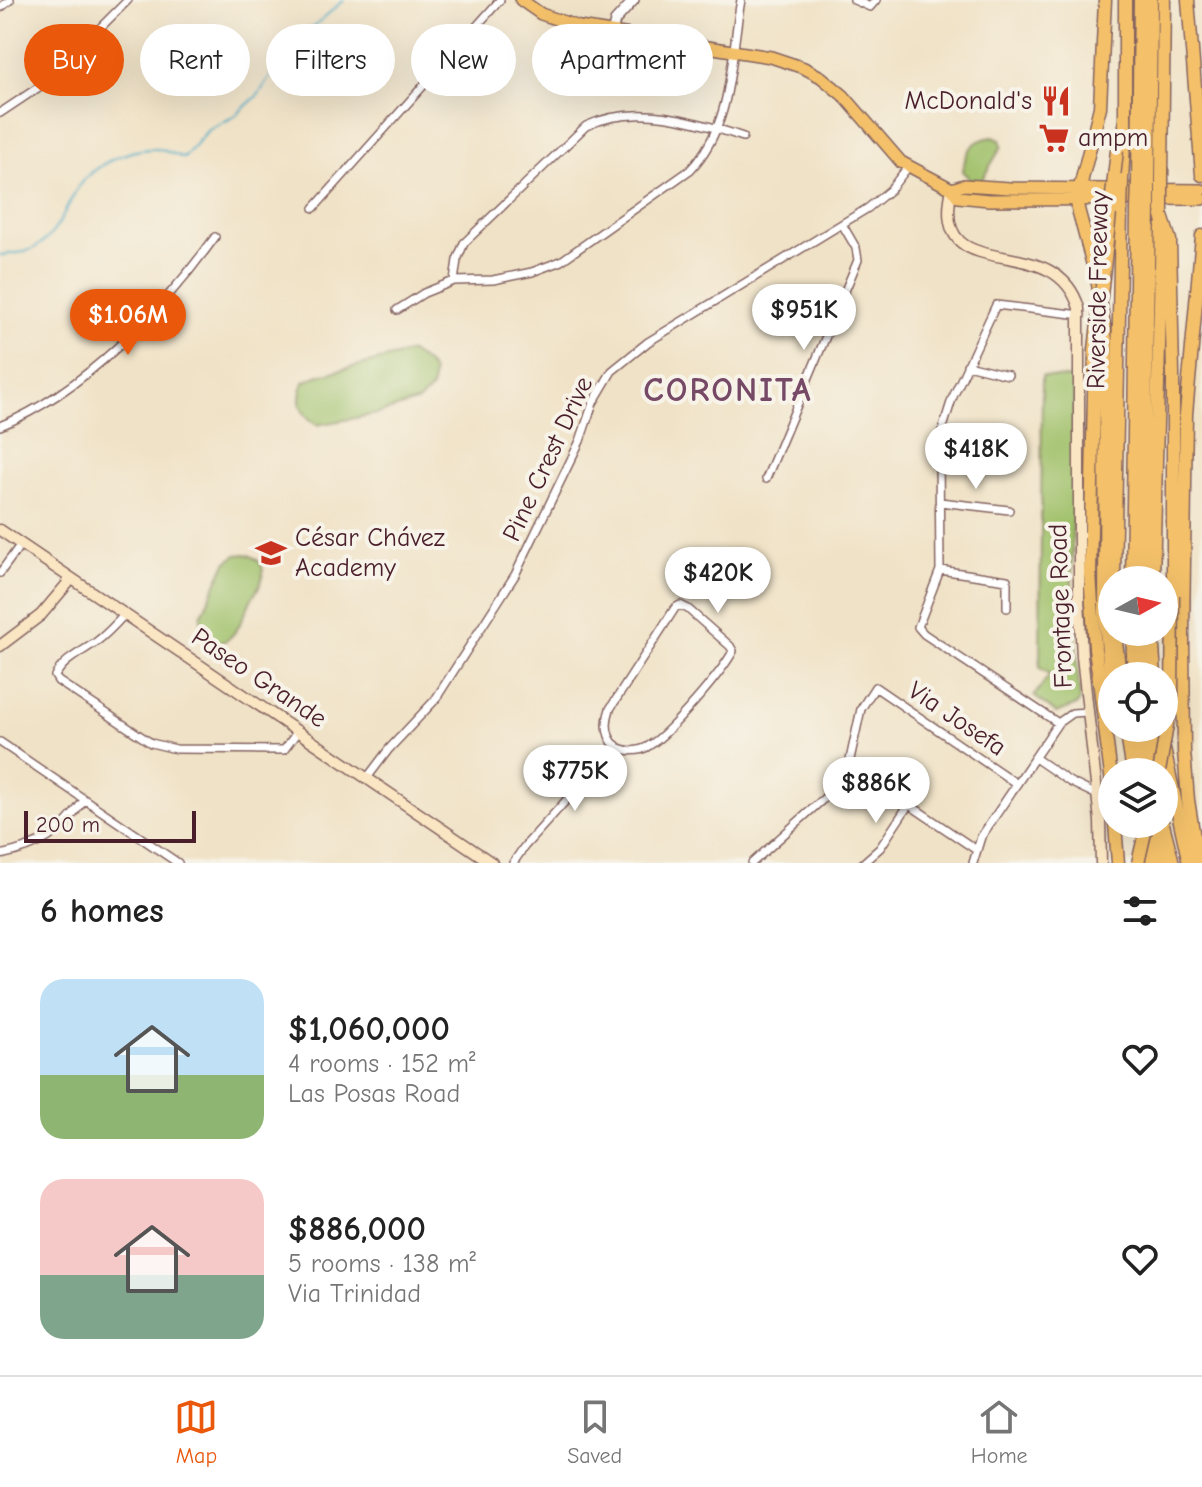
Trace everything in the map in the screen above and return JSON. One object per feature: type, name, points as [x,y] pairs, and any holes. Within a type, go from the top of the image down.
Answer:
[{"type":"highway","points":[[1105,0],[1100,107],[1078,209],[1100,297],[1106,340],[1105,617],[1109,662]]},
{"type":"highway","name":"Riverside Freeway","points":[[1114,566],[1125,0]]},
{"type":"highway","points":[[1140,0],[1152,212],[1153,566]]},
{"type":"highway","points":[[1142,566],[1152,212],[1151,0]]},
{"type":"highway","points":[[1150,180],[1164,0]]},
{"type":"highway","points":[[1188,0],[1202,175]]},
{"type":"highway","points":[[1109,758],[1095,648],[1090,573],[1095,350],[1117,150],[1125,126]]},
{"type":"highway","points":[[1133,566],[1152,212]]},
{"type":"highway","points":[[1152,212],[1170,240],[1173,373],[1172,696],[1160,758]]},
{"type":"highway","points":[[1198,863],[1184,751],[1183,635],[1186,414],[1202,236]]},
{"type":"highway","points":[[1164,742],[1189,863]]},
{"type":"highway","points":[[1116,838],[1118,863]]},
{"type":"highway","points":[[1138,863],[1144,838]]},
{"type":"highway","points":[[1148,838],[1150,863]]},
{"type":"highway","points":[[1152,838],[1162,863]]},
{"type":"highway","points":[[1167,838],[1173,863]]},
{"type":"main road","points":[[521,0],[541,14],[569,24]]},
{"type":"main road","points":[[713,49],[787,61],[821,77],[844,96],[880,141],[908,167],[952,189],[964,185],[1202,199]]},
{"type":"main road","name":"Frontage Road","points":[[952,189],[948,216],[952,229],[961,241],[974,251],[1028,260],[1058,274],[1076,296],[1081,315],[1079,599],[1101,863]]},
{"type":"main road","points":[[1079,194],[1202,190]]},
{"type":"main road","name":"Paseo Grande","points":[[0,530],[492,863]]},
{"type":"main road","points":[[0,638],[37,610],[68,577],[68,583],[49,607],[0,646]]},
{"type":"street","points":[[0,8],[10,0]]},
{"type":"street","points":[[0,113],[45,83],[128,0]]},
{"type":"street","points":[[314,208],[500,0]]},
{"type":"street","points":[[615,24],[634,0]]},
{"type":"street","points":[[397,310],[424,293],[454,281],[493,280],[532,272],[561,261],[690,170],[705,154],[718,128],[735,52],[741,0]]},
{"type":"street","points":[[854,0],[873,4]]},
{"type":"street","points":[[454,281],[457,260],[464,243],[586,126],[605,117],[633,113],[718,128],[743,137]]},
{"type":"street","name":"Pine Crest Drive","points":[[367,778],[383,755],[435,700],[515,575],[580,441],[593,403],[612,371],[648,342],[880,199],[908,167]]},
{"type":"street","points":[[766,479],[858,260],[856,248],[842,224]]},
{"type":"street","points":[[0,426],[51,400],[87,374],[178,286],[215,237]]},
{"type":"street","points":[[1058,723],[918,627],[940,570],[941,434],[952,399],[996,305],[1081,315]]},
{"type":"street","points":[[967,365],[1008,375]]},
{"type":"street","points":[[941,434],[1010,444]]},
{"type":"street","points":[[940,502],[1009,510]]},
{"type":"street","points":[[0,573],[21,544]]},
{"type":"street","points":[[940,570],[1007,580],[1007,608]]},
{"type":"street","points":[[680,605],[733,651],[684,714],[652,745],[634,750],[616,745],[607,727],[610,709],[675,608],[680,605]]},
{"type":"street","points":[[125,614],[98,640],[58,670],[55,676],[58,681],[138,736],[163,747],[284,750],[298,731]]},
{"type":"street","name":"Via Josefa","points":[[849,764],[861,709],[875,687],[1017,784]]},
{"type":"street","points":[[973,863],[975,849],[1058,723],[1072,713],[1088,712]]},
{"type":"street","points":[[0,742],[178,863]]},
{"type":"street","points":[[513,863],[616,745]]},
{"type":"street","name":"Via Josefa","points":[[1035,758],[1070,782],[1097,795]]},
{"type":"street","points":[[752,863],[834,791],[849,764],[975,849]]},
{"type":"street","points":[[0,855],[26,850],[61,830],[84,800]]},
{"type":"street","points":[[863,863],[880,848],[909,804]]},
{"type":"green space","points":[[993,137],[1000,140],[1002,146],[981,181],[970,179],[963,172],[968,153],[975,144]]},
{"type":"green space","points":[[411,352],[433,372],[432,388],[419,401],[377,414],[317,425],[303,411],[300,396],[304,382]]},
{"type":"green space","points":[[1042,376],[1074,379],[1072,588],[1080,700],[1077,705],[1056,713],[1034,696],[1050,674],[1040,668]]},
{"type":"green space","points":[[246,554],[261,565],[261,582],[233,634],[219,642],[211,640],[202,632],[201,616],[226,563],[236,555]]},
{"type":"waterway","points":[[0,255],[28,251],[44,242],[56,228],[85,178],[112,159],[145,149],[166,151],[184,158],[208,130],[235,116],[259,94],[290,36],[313,27],[344,0]]},
{"type":"place","name":"McDonald's","points":[[1056,101]]},
{"type":"place","name":"ampm","points":[[1054,138]]},
{"type":"place","name":"César Chávez Academy","points":[[271,553]]},
{"type":"district","name":"CORONITA","points":[[728,390]]}]
